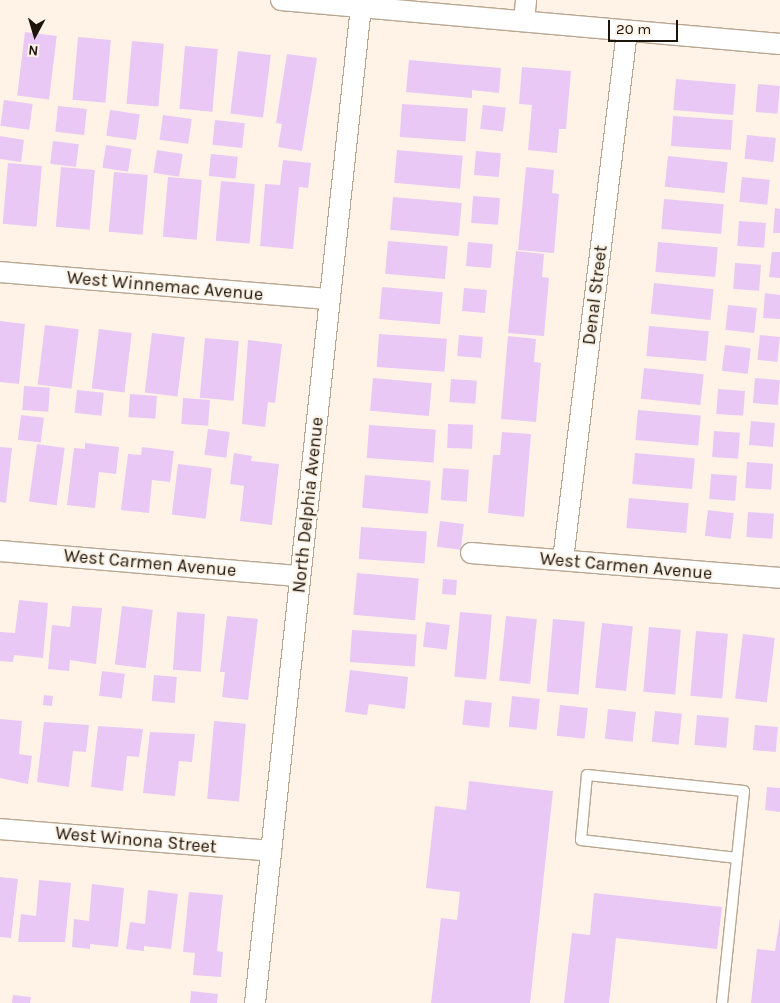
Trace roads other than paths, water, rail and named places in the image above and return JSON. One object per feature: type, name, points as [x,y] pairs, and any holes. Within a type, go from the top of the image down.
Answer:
[{"type":"street","points":[[281,0],[361,6],[525,10],[626,30],[780,44]]},
{"type":"street","name":"North Delphia Avenue","points":[[255,1003],[361,6]]},
{"type":"street","name":"Denal Street","points":[[563,560],[626,30]]},
{"type":"street","name":"West Winnemac Avenue","points":[[0,272],[330,299]]},
{"type":"street","name":"West Carmen Avenue","points":[[0,551],[300,576]]},
{"type":"street","name":"West Carmen Avenue","points":[[471,553],[780,578]]},
{"type":"street","name":"West Winona Street","points":[[0,829],[271,851]]},
{"type":"lane","points":[[722,1003],[744,791],[586,774],[581,840],[737,858]]}]
